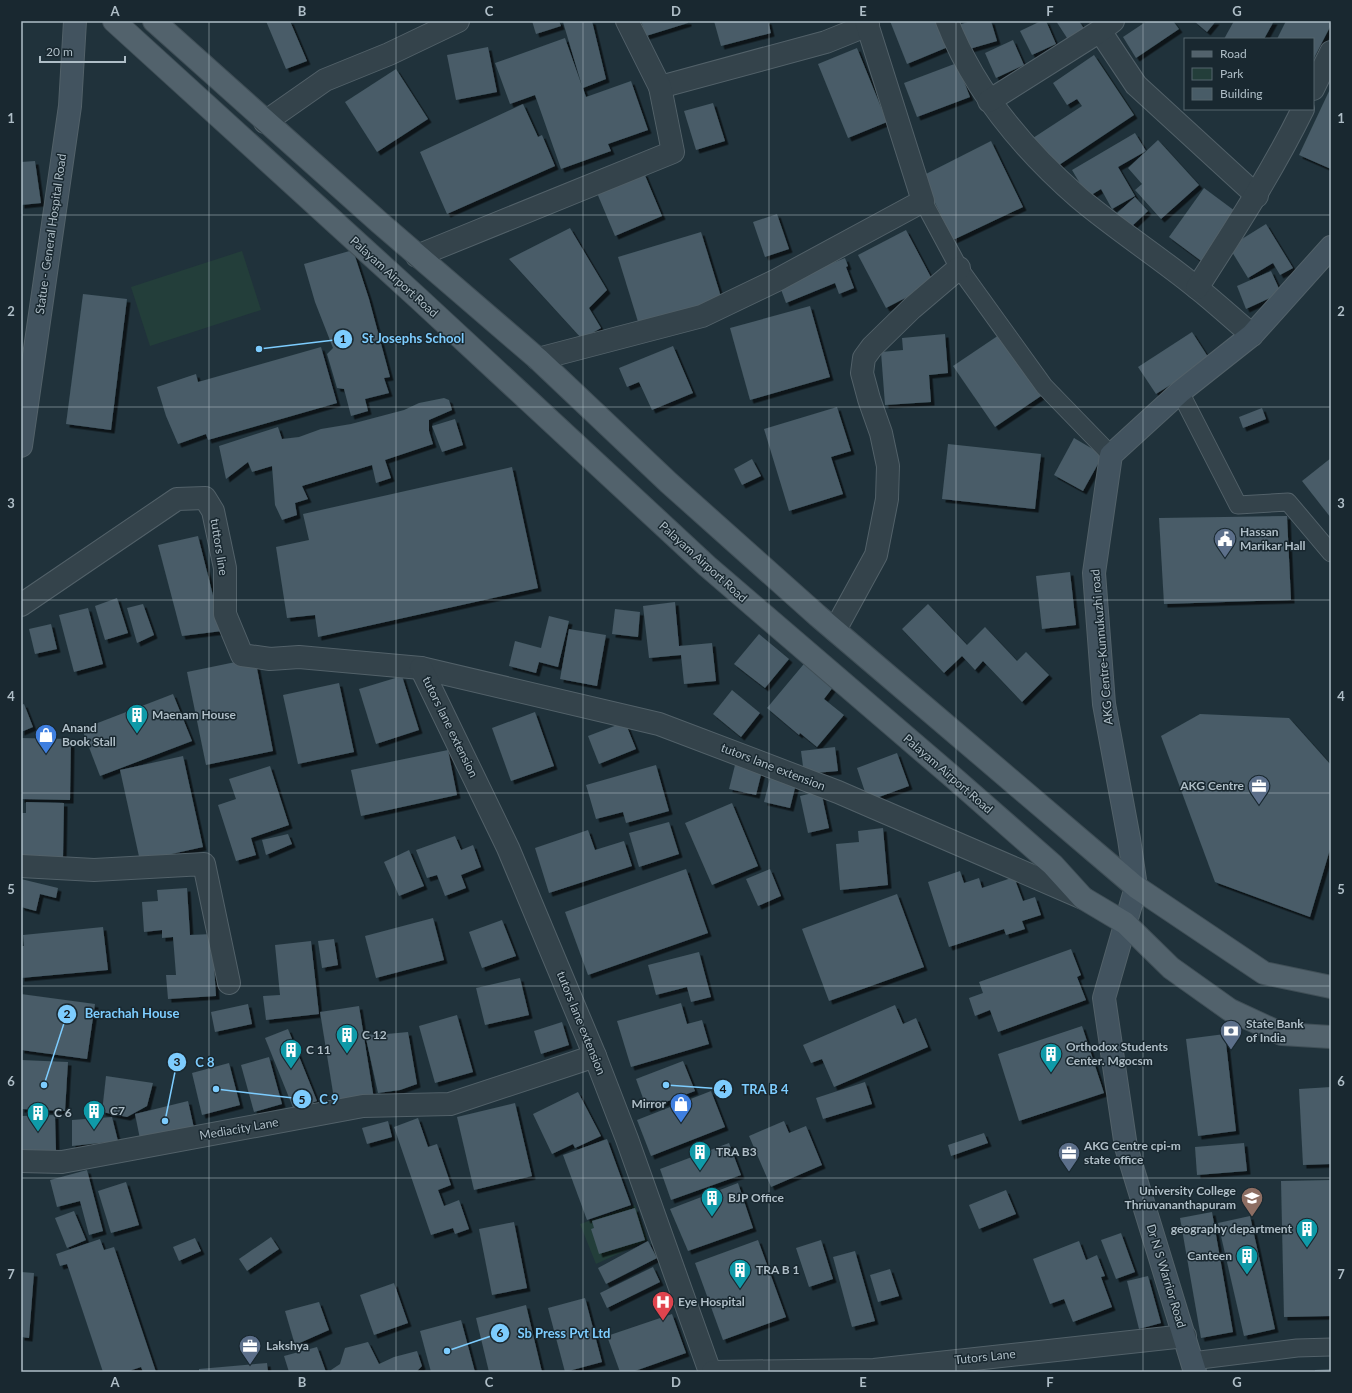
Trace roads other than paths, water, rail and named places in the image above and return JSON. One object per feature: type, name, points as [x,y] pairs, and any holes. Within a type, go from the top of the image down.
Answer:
[{"type":"main road","name":"Palayam Airport Road","points":[[114,21],[418,298],[706,566],[1053,865],[1083,898],[1125,923],[1171,968],[1230,1010],[1282,1034],[1331,1037]]},
{"type":"main road","points":[[154,21],[417,256],[538,359],[669,483],[835,630],[1136,887],[1264,973],[1331,987]]},
{"type":"street","name":"Statue - General Hospital Road","points":[[21,446],[70,106],[75,21]]},
{"type":"street","points":[[266,122],[324,80],[389,54],[458,21]]},
{"type":"street","points":[[417,256],[673,152],[660,87],[627,21]]},
{"type":"street","points":[[947,21],[955,43],[973,78],[1025,147],[1080,198],[1197,288],[1252,335]]},
{"type":"street","points":[[538,359],[702,316],[777,280],[923,201],[867,23],[826,42],[660,87]]},
{"type":"street","points":[[990,101],[1106,26],[1136,85],[1257,196]]},
{"type":"street","points":[[1314,87],[1331,52]]},
{"type":"street","points":[[1197,288],[1257,196],[1282,152],[1303,110]]},
{"type":"street","points":[[1111,455],[1180,392],[1252,335],[1331,247]]},
{"type":"street","points":[[835,630],[876,555],[887,499],[888,466],[881,433],[862,373],[864,358],[872,346],[959,268]]},
{"type":"street","name":"AKG Centre-Kunnukuzhi road","points":[[1111,455],[1094,573],[1104,704],[1129,839],[1136,887],[1125,923]]},
{"type":"street","name":"tuttors line","points":[[21,605],[176,499],[205,498],[213,511],[225,568],[225,614],[242,655],[270,659],[299,657],[421,668]]},
{"type":"street","name":"tutors lane extension","points":[[421,668],[659,724],[838,792],[1083,898]]},
{"type":"street","name":"tutors lane extension","points":[[421,668],[508,848],[595,1056],[712,1372]]},
{"type":"street","points":[[21,866],[94,870],[204,864],[229,983]]},
{"type":"street","name":"Dr N S Warrior Road","points":[[1125,923],[1104,998],[1126,1148],[1194,1366]]},
{"type":"street","name":"Mediacity Lane","points":[[21,1161],[62,1162],[364,1106],[450,1104],[595,1056]]},
{"type":"street","name":"Tutors Lane","points":[[712,1372],[874,1370],[1185,1336]]},
{"type":"lane","points":[[923,201],[959,268],[1044,386],[1111,455]]},
{"type":"lane","points":[[1180,392],[1238,505],[1288,502],[1331,553]]},
{"type":"lane","points":[[1194,1366],[1297,1348],[1331,1347]]},
{"type":"place","name":"St Josephs School","points":[[259,349]]},
{"type":"place","name":"Hassan Marikar Hall","points":[[1225,558]]},
{"type":"place","name":"Maenam House","points":[[137,734]]},
{"type":"place","name":"Anand Book Stall","points":[[46,754]]},
{"type":"place","name":"AKG Centre","points":[[1259,806]]},
{"type":"place","name":"State Bank of India","points":[[1231,1050]]},
{"type":"place","name":"C 12","points":[[347,1054]]},
{"type":"place","name":"C 11","points":[[291,1070]]},
{"type":"place","name":"Orthodox Students Center. Mgocsm","points":[[1051,1074]]},
{"type":"place","name":"Berachah House","points":[[44,1085]]},
{"type":"place","name":"TRA B 4","points":[[666,1085]]},
{"type":"place","name":"C 9","points":[[216,1089]]},
{"type":"place","name":"C 8","points":[[165,1121]]},
{"type":"place","name":"Mirror","points":[[681,1124]]},
{"type":"place","name":"C7","points":[[94,1130]]},
{"type":"place","name":"C 6","points":[[38,1132]]},
{"type":"place","name":"TRA B3","points":[[700,1172]]},
{"type":"place","name":"AKG Centre cpi-m state office","points":[[1069,1172]]},
{"type":"place","name":"BJP Office","points":[[712,1218]]},
{"type":"place","name":"University College Thriuvananthapuram","points":[[1252,1218]]},
{"type":"place","name":"geography department","points":[[1307,1248]]},
{"type":"place","name":"Canteen","points":[[1247,1276]]},
{"type":"place","name":"TRA B 1","points":[[740,1290]]},
{"type":"place","name":"Eye Hospital","points":[[663,1322]]},
{"type":"place","name":"Sb Press Pvt Ltd","points":[[447,1351]]},
{"type":"place","name":"Lakshya","points":[[250,1366]]}]
